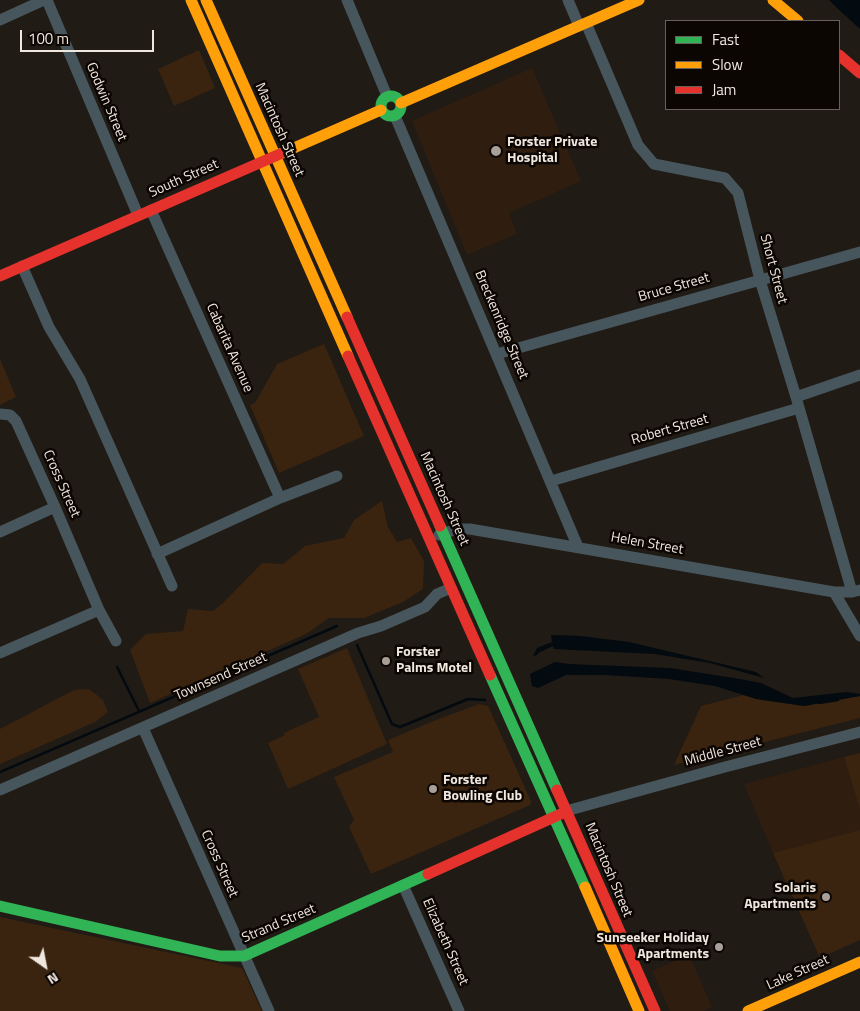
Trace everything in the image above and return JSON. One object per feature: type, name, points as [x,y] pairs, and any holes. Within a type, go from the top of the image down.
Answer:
[{"type":"main road","name":"Macintosh Street","points":[[191,0],[452,588],[539,806],[553,816],[564,837],[639,1011]]},
{"type":"main road","name":"Macintosh Street","points":[[206,0],[655,1011]]},
{"type":"main road","points":[[402,103],[639,0]]},
{"type":"main road","points":[[773,0],[797,20]]},
{"type":"main road","points":[[840,56],[860,73]]},
{"type":"main road","points":[[387,96],[396,96],[402,103],[400,111],[395,116],[388,116],[381,110],[381,102],[387,96]]},
{"type":"main road","name":"South Street","points":[[0,276],[381,110]]},
{"type":"main road","points":[[522,830],[539,806]]},
{"type":"main road","name":"Middle Street","points":[[553,816],[566,811]]},
{"type":"main road","name":"Strand Street","points":[[0,906],[220,956],[244,956],[553,816]]},
{"type":"main road","name":"Lake Street","points":[[748,1011],[860,962]]},
{"type":"street","points":[[0,20],[46,0]]},
{"type":"street","name":"Godwin Street","points":[[46,0],[138,216]]},
{"type":"street","points":[[347,0],[387,96]]},
{"type":"street","name":"Short Street","points":[[568,0],[583,24],[638,145],[654,164],[725,178],[738,193],[760,280],[856,591]]},
{"type":"street","name":"Breckenridge Street","points":[[395,116],[578,547]]},
{"type":"street","name":"Cabarita Avenue","points":[[151,210],[280,498]]},
{"type":"street","name":"Bruce Street","points":[[497,354],[860,252]]},
{"type":"street","points":[[22,266],[49,327],[80,379],[172,586]]},
{"type":"street","name":"Robert Street","points":[[551,481],[797,403],[860,375]]},
{"type":"street","name":"Cross Street","points":[[0,414],[10,415],[16,421],[99,610],[116,641]]},
{"type":"street","points":[[157,554],[280,498],[337,476]]},
{"type":"street","points":[[0,532],[55,507]]},
{"type":"street","name":"Helen Street","points":[[430,539],[464,528],[834,592],[856,591]]},
{"type":"street","name":"Townsend Street","points":[[0,790],[358,633],[382,626],[425,607],[437,594],[452,588]]},
{"type":"street","points":[[834,592],[860,636]]},
{"type":"street","points":[[0,653],[99,610]]},
{"type":"street","name":"Cross Street","points":[[143,728],[269,1011]]},
{"type":"street","name":"Middle Street","points":[[566,811],[860,732]]},
{"type":"street","points":[[572,824],[594,802]]},
{"type":"street","name":"Elizabeth Street","points":[[403,885],[459,1011]]},
{"type":"shaded area","points":[[829,0],[860,0],[860,29],[836,7]]},
{"type":"shaded area","points":[[199,50],[215,88],[174,106],[158,69]]},
{"type":"shaded area","name":"Forster Private Hospital","points":[[532,68],[581,181],[509,213],[517,234],[467,255],[412,121]]},
{"type":"shaded area","points":[[324,344],[364,436],[279,473],[250,405],[255,403],[277,364]]},
{"type":"shaded area","points":[[0,359],[16,397],[0,405]]},
{"type":"shaded area","points":[[382,501],[388,527],[397,542],[411,538],[424,561],[423,589],[403,602],[364,618],[329,618],[306,634],[150,703],[130,650],[146,634],[183,631],[188,609],[213,611],[262,563],[283,564],[305,546],[344,538],[354,520]]},
{"type":"shaded area","points":[[551,635],[581,636],[629,642],[756,672],[764,678],[710,663],[655,654],[554,649],[553,646],[533,656],[537,648],[552,642]]},
{"type":"shaded area","points":[[347,648],[387,744],[288,789],[268,743],[285,735],[284,733],[319,717],[298,669]]},
{"type":"shaded area","points":[[555,662],[670,668],[761,683],[793,698],[847,692],[860,694],[860,696],[804,706],[756,699],[715,686],[669,679],[606,675],[566,675],[538,688],[532,686],[530,674]]},
{"type":"shaded area","points":[[89,689],[103,700],[108,712],[95,722],[0,764],[0,729],[74,690]]},
{"type":"shaded area","points":[[744,695],[757,699],[804,706],[860,696],[860,718],[674,765],[701,706]]},
{"type":"shaded area","name":"Forster Bowling Club","points":[[479,704],[488,706],[531,801],[530,805],[371,874],[349,827],[354,820],[334,777],[393,752],[388,740]]},
{"type":"shaded area","points":[[860,753],[860,810],[844,757]]},
{"type":"shaded area","points":[[844,757],[860,810],[860,830],[773,853],[744,784]]},
{"type":"shaded area","name":"Solaris Apartments","points":[[860,830],[860,940],[820,958],[773,853]]},
{"type":"shaded area","points":[[0,917],[242,968],[262,1011],[0,1011]]},
{"type":"shaded area","points":[[689,955],[712,1007],[703,1011],[670,1011],[652,971]]},
{"type":"waterway","points":[[0,772],[337,626]]},
{"type":"waterway","points":[[357,645],[392,724],[400,727],[468,699],[485,700]]},
{"type":"waterway","points":[[117,667],[139,711]]},
{"type":"waterway","points":[[819,703],[838,700]]},
{"type":"traffic: fast","points":[[387,96],[395,96],[401,102],[401,106],[401,110],[395,116],[387,116],[381,110],[381,102],[387,96]]},
{"type":"traffic: fast","points":[[440,526],[557,790]]},
{"type":"traffic: fast","points":[[490,675],[585,887]]},
{"type":"traffic: fast","points":[[0,906],[220,956],[244,956],[428,874]]},
{"type":"traffic: slow","points":[[191,0],[348,356]]},
{"type":"traffic: slow","points":[[206,0],[347,317]]},
{"type":"traffic: slow","points":[[401,103],[639,0]]},
{"type":"traffic: slow","points":[[773,0],[797,20]]},
{"type":"traffic: slow","points":[[280,154],[381,110]]},
{"type":"traffic: slow","points":[[585,887],[639,1011]]},
{"type":"traffic: slow","points":[[748,1011],[860,962]]},
{"type":"traffic: jam","points":[[840,56],[860,73]]},
{"type":"traffic: jam","points":[[0,276],[280,154]]},
{"type":"traffic: jam","points":[[347,317],[440,526]]},
{"type":"traffic: jam","points":[[348,356],[490,675]]},
{"type":"traffic: jam","points":[[557,790],[655,1011]]},
{"type":"traffic: jam","points":[[428,874],[563,813]]},
{"type":"place","name":"Forster Private Hospital","points":[[496,151]]},
{"type":"place","name":"Forster Palms Motel","points":[[386,661]]},
{"type":"place","name":"Forster Bowling Club","points":[[433,789]]},
{"type":"place","name":"Solaris Apartments","points":[[826,897]]},
{"type":"place","name":"Sunseeker Holiday Apartments","points":[[719,947]]}]
